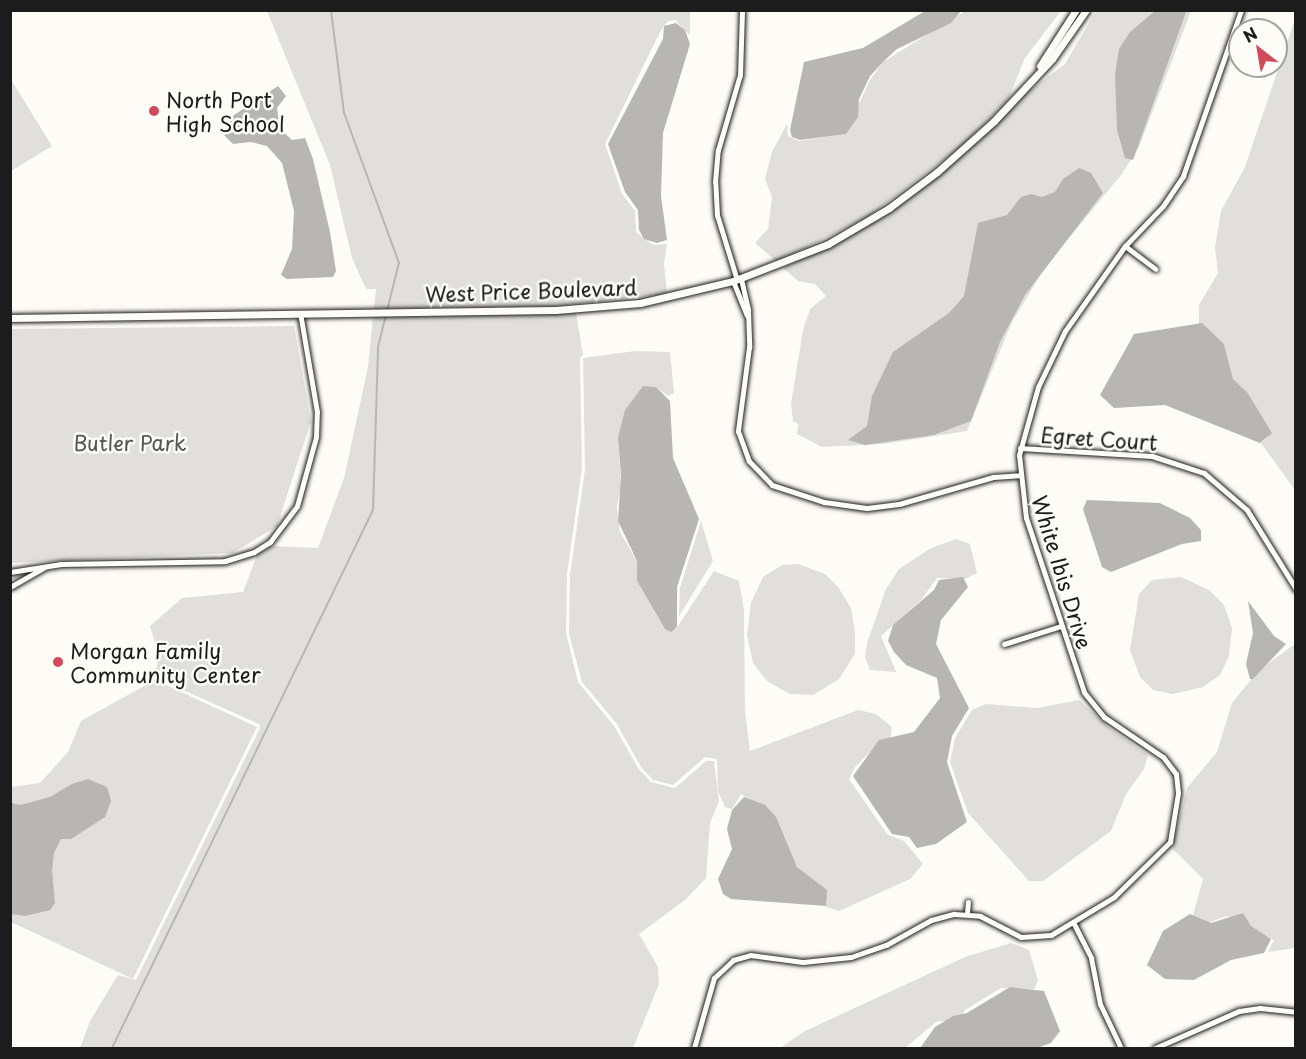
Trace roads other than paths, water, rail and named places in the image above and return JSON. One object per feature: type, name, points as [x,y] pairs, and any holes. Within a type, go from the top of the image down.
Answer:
[{"type":"street","points":[[742,10],[740,75],[722,135],[715,182],[717,214],[747,315],[747,367],[738,408],[738,431],[749,461],[777,488],[838,505],[876,507],[993,477],[1019,475]]},
{"type":"street","name":"West Price Boulevard","points":[[1023,89],[1076,10]]},
{"type":"street","name":"West Price Boulevard","points":[[10,318],[508,311],[640,303],[737,280],[828,244],[889,207],[964,149],[1052,59],[1086,10]]},
{"type":"street","name":"White Ibis Drive","points":[[967,913],[1028,938],[1051,935],[1074,924],[1122,891],[1167,846],[1174,830],[1178,786],[1167,761],[1112,724],[1090,701],[1061,626],[1026,518],[1019,475],[1020,448],[1032,404],[1057,345],[1125,246],[1163,206],[1180,183],[1241,10]]},
{"type":"street","points":[[1125,246],[1155,269]]},
{"type":"street","points":[[10,572],[49,565],[225,561],[254,552],[277,536],[297,506],[316,437],[316,412],[300,314]]},
{"type":"street","name":"Egret Court","points":[[1020,448],[1152,456],[1204,473],[1246,510],[1296,589]]},
{"type":"street","points":[[10,587],[49,565]]},
{"type":"street","points":[[1004,644],[1061,626]]},
{"type":"street","points":[[694,1048],[714,978],[733,960],[750,956],[803,962],[851,957],[886,945],[941,916],[967,913],[968,902]]},
{"type":"street","points":[[1074,924],[1093,963],[1100,1004],[1121,1048]]},
{"type":"street","points":[[1155,1048],[1239,1011],[1296,1012]]},
{"type":"waterway","points":[[112,1048],[373,510],[378,347],[399,263],[344,113],[331,10]]},
{"type":"place","name":"North Port High School","points":[[154,111]]},
{"type":"place","name":"Morgan Family Community Center","points":[[58,662]]},
{"type":"park label","name":"Butler Park","points":[[130,442]]}]
